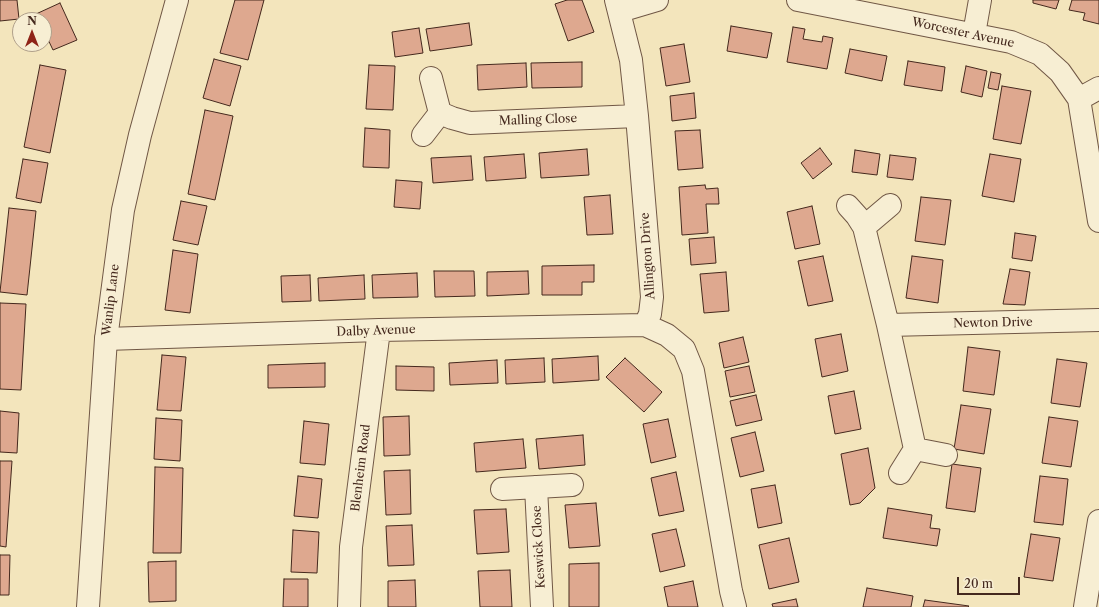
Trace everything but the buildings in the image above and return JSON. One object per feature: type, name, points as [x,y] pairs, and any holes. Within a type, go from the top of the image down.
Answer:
[{"type":"street","name":"Wanlip Lane","points":[[88,607],[106,339],[123,210],[140,135],[177,0]]},
{"type":"street","points":[[618,6],[657,0]]},
{"type":"street","name":"Worcester Avenue","points":[[798,0],[1011,42],[1040,54],[1060,72],[1079,99],[1099,221]]},
{"type":"street","points":[[974,34],[980,0]]},
{"type":"street","name":"Allington Drive","points":[[618,6],[631,60],[637,116],[652,297],[650,314],[645,325]]},
{"type":"street","points":[[423,135],[440,113],[431,78]]},
{"type":"street","points":[[1079,99],[1099,88]]},
{"type":"street","name":"Malling Close","points":[[440,113],[470,123],[637,116]]},
{"type":"street","points":[[864,227],[890,205]]},
{"type":"street","points":[[848,206],[864,227],[888,325],[915,450],[900,473]]},
{"type":"street","name":"Newton Drive","points":[[888,325],[1099,320]]},
{"type":"street","name":"Dalby Avenue","points":[[106,339],[379,330],[645,325]]},
{"type":"street","points":[[645,325],[667,335],[684,349],[693,371],[735,607]]},
{"type":"street","name":"Blenheim Road","points":[[350,607],[351,547],[379,330]]},
{"type":"street","points":[[915,450],[946,455]]},
{"type":"street","points":[[502,489],[572,485]]},
{"type":"street","name":"Keswick Close","points":[[536,487],[542,607]]},
{"type":"street","points":[[1085,607],[1099,521]]}]
